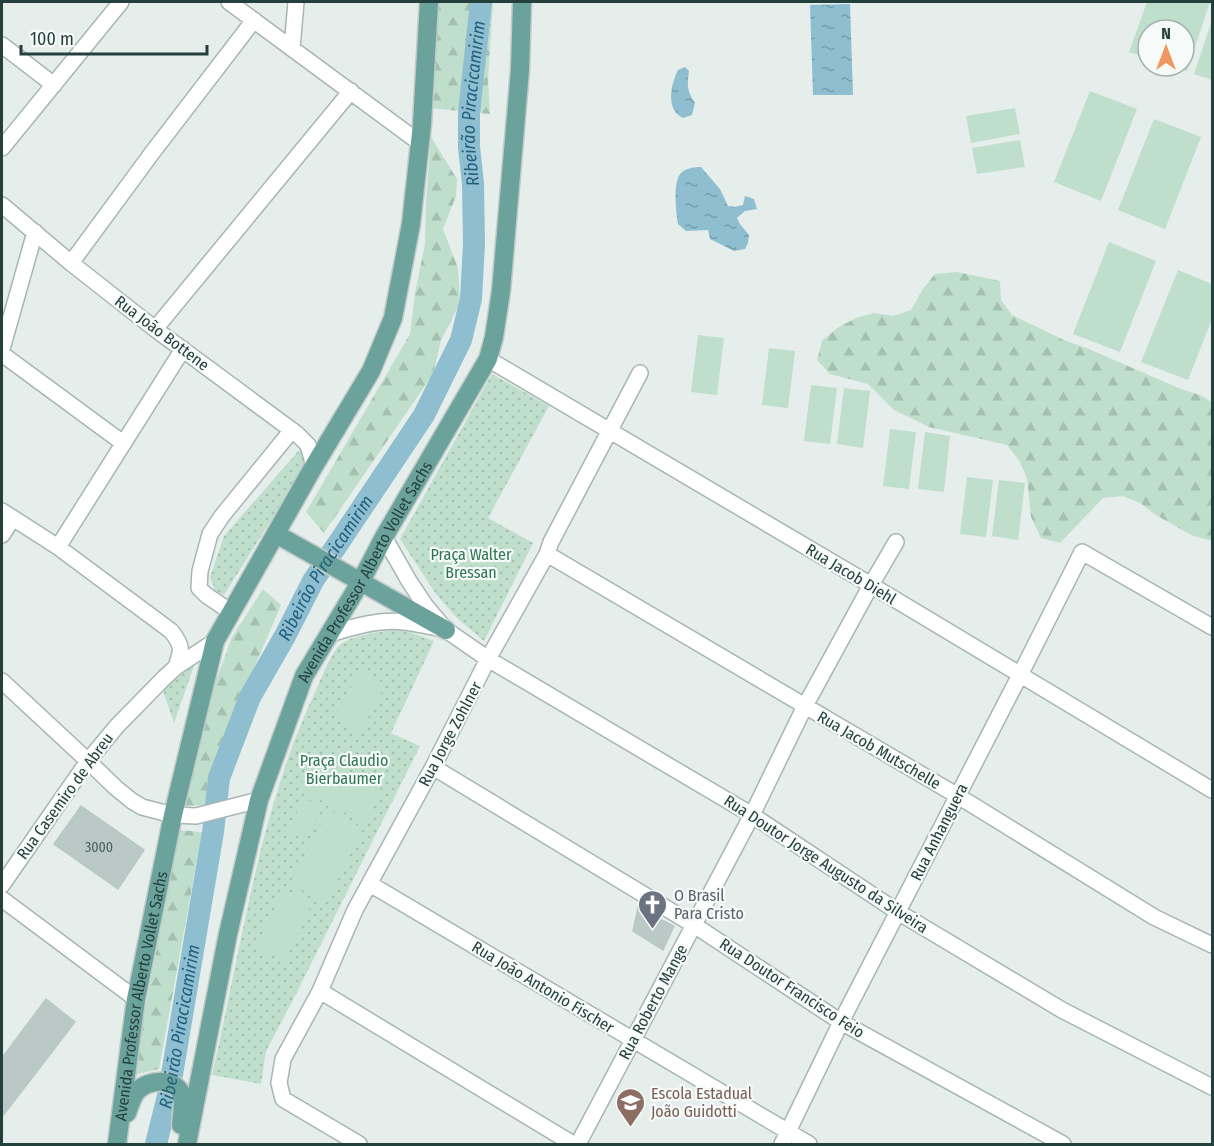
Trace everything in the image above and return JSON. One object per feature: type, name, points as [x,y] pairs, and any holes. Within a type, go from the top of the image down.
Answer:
[{"type":"main road","name":"Avenida Professor Alberto Vollet Sachs","points":[[118,1144],[136,999],[173,815],[215,641],[314,466],[371,371],[393,318],[411,224],[424,108],[429,2]]},
{"type":"main road","name":"Avenida Professor Alberto Vollet Sachs","points":[[187,1144],[251,802],[304,676],[488,359],[501,291],[520,70],[522,2]]},
{"type":"main road","points":[[276,534],[446,630]]},
{"type":"main road","points":[[118,1144],[131,1100],[136,1092],[143,1086],[166,1081],[175,1085],[182,1095],[183,1107],[178,1144]]},
{"type":"street","points":[[2,148],[121,2]]},
{"type":"street","points":[[229,2],[420,142]]},
{"type":"street","points":[[292,48],[296,2]]},
{"type":"street","points":[[71,262],[254,20]]},
{"type":"street","points":[[2,45],[54,85]]},
{"type":"street","points":[[155,328],[351,91]]},
{"type":"street","name":"Rua João Bottene","points":[[2,205],[155,328],[292,430],[308,445],[314,466]]},
{"type":"street","points":[[2,349],[34,232]]},
{"type":"street","points":[[58,547],[183,349]]},
{"type":"street","points":[[2,354],[123,443]]},
{"type":"street","name":"Rua Jacob Diehl","points":[[488,359],[1212,790]]},
{"type":"street","name":"Rua Jorge Zohlner","points":[[359,1144],[283,1100],[279,1083],[283,1059],[320,991],[355,910],[433,767],[488,659],[547,554],[551,542],[640,374]]},
{"type":"street","points":[[231,612],[206,596],[200,588],[200,571],[210,534],[292,430]]},
{"type":"street","points":[[2,535],[7,515],[58,547],[171,632],[180,643],[181,651],[176,667]]},
{"type":"street","name":"Rua Doutor Jorge Augusto da Silveira","points":[[384,537],[409,581],[446,630],[488,659],[752,815],[898,912],[1062,1010],[1212,1087]]},
{"type":"street","name":"Rua Roberto Mange","points":[[578,1144],[752,815],[805,706],[896,542]]},
{"type":"street","name":"Rua Anhanguera","points":[[786,1139],[841,1022],[1082,552],[1212,627]]},
{"type":"street","name":"Rua Jacob Mutschelle","points":[[547,554],[958,796],[1154,917],[1212,945]]},
{"type":"street","name":"Rua Doutor Jorge Augusto da Silveira","points":[[330,634],[383,621],[404,621],[446,630]]},
{"type":"street","name":"Rua Casemiro de Abreu","points":[[2,885],[88,761],[117,726],[176,667],[215,641]]},
{"type":"street","points":[[2,681],[116,788],[142,807],[173,815],[196,816],[251,802]]},
{"type":"street","name":"Rua Doutor Francisco Feio","points":[[433,767],[694,925],[841,1022],[1063,1144]]},
{"type":"street","name":"Rua João Antonio Fischer","points":[[370,884],[633,1040],[786,1139],[809,1144]]},
{"type":"street","points":[[2,899],[136,999]]},
{"type":"street","points":[[320,991],[573,1144]]},
{"type":"green space","points":[[433,2],[493,2],[488,80],[490,114],[429,108]]},
{"type":"green space","points":[[1147,2],[1210,2],[1196,44],[1196,18],[1141,18]]},
{"type":"green space","points":[[1212,20],[1212,80],[1196,75],[1196,68]]},
{"type":"green space","points":[[1136,33],[1136,54],[1129,52]]},
{"type":"green space","points":[[1090,91],[1137,109],[1101,201],[1054,182]]},
{"type":"green space","points":[[1015,108],[1020,134],[971,143],[966,116]]},
{"type":"green space","points":[[1154,119],[1201,137],[1165,229],[1118,210]]},
{"type":"green space","points":[[431,137],[457,179],[456,196],[443,229],[458,268],[460,303],[441,340],[433,374],[324,533],[306,512],[410,334],[415,293],[425,244]]},
{"type":"green space","points":[[1020,140],[1025,167],[977,174],[972,148]]},
{"type":"green space","points":[[1109,242],[1156,261],[1120,352],[1073,334]]},
{"type":"green space","points":[[1178,270],[1212,284],[1212,319],[1188,380],[1141,362]]},
{"type":"green space","points":[[957,272],[1000,281],[1001,300],[1012,315],[1066,341],[1200,395],[1212,402],[1212,541],[1191,535],[1140,503],[1123,496],[1103,498],[1060,543],[1041,538],[1031,517],[1027,478],[1019,460],[1007,445],[929,427],[894,410],[868,384],[830,374],[817,360],[822,341],[837,328],[856,318],[874,313],[893,316],[911,310],[935,274]]},
{"type":"green space","points":[[698,335],[724,338],[717,395],[691,392]]},
{"type":"green space","points":[[769,348],[795,351],[788,408],[762,405]]},
{"type":"green space","name":"Praça Walter Bressan","points":[[492,374],[549,406],[488,518],[533,543],[484,641],[458,619],[436,594],[400,539]]},
{"type":"green space","points":[[811,385],[837,388],[830,444],[804,441]]},
{"type":"green space","points":[[844,388],[870,391],[863,448],[837,444]]},
{"type":"green space","points":[[890,429],[916,432],[909,489],[883,486]]},
{"type":"green space","points":[[925,432],[950,436],[944,492],[918,489]]},
{"type":"green space","points":[[301,448],[305,466],[224,595],[216,592],[210,577],[224,536]]},
{"type":"green space","points":[[967,477],[993,480],[986,537],[960,534]]},
{"type":"green space","points":[[999,480],[1025,483],[1018,540],[992,536]]},
{"type":"green space","points":[[263,589],[281,605],[214,762],[207,805],[183,806],[215,684],[232,637]]},
{"type":"green space","name":"Praça Claudio Bierbaumer","points":[[394,630],[409,632],[434,641],[391,733],[420,746],[266,1051],[261,1084],[212,1075],[254,878],[280,781],[297,734],[327,665],[337,648],[352,638]]},
{"type":"green space","points":[[195,663],[174,723],[163,691]]},
{"type":"green space","points":[[360,670],[386,684],[360,733],[334,719]]},
{"type":"green space","points":[[316,756],[382,790],[365,823],[299,789]]},
{"type":"green space","points":[[304,798],[322,807],[305,840],[288,831]]},
{"type":"green space","points":[[328,810],[363,828],[326,902],[290,884]]},
{"type":"green space","points":[[179,830],[202,832],[159,1069],[133,1075]]},
{"type":"green space","points":[[284,889],[312,903],[285,960],[256,947]]},
{"type":"water","points":[[850,4],[853,95],[813,95],[810,5]]},
{"type":"water","points":[[685,67],[689,71],[688,88],[695,103],[692,115],[683,118],[674,109],[671,96],[678,70]]},
{"type":"water","points":[[701,167],[720,189],[728,206],[743,205],[745,196],[754,199],[757,209],[745,211],[737,218],[749,235],[745,249],[734,251],[710,239],[708,230],[686,231],[678,224],[676,196],[679,176],[686,170]]},
{"type":"building","points":[[81,806],[144,850],[118,889],[54,844]]},
{"type":"building","name":"O Brasil Para Cristo","points":[[638,908],[674,926],[663,950],[633,931]]},
{"type":"building","points":[[46,999],[75,1022],[2,1117],[2,1058]]},
{"type":"waterway","name":"Ribeirão Piracicamirim","points":[[156,1144],[169,1092],[213,832],[219,778],[250,697],[313,581],[424,415],[461,340],[471,299],[474,244],[469,113],[481,2]]},
{"type":"place","name":"O Brasil Para Cristo","points":[[653,930]]},
{"type":"place","name":"Escola Estadual João Guidotti","points":[[630,1128]]}]
